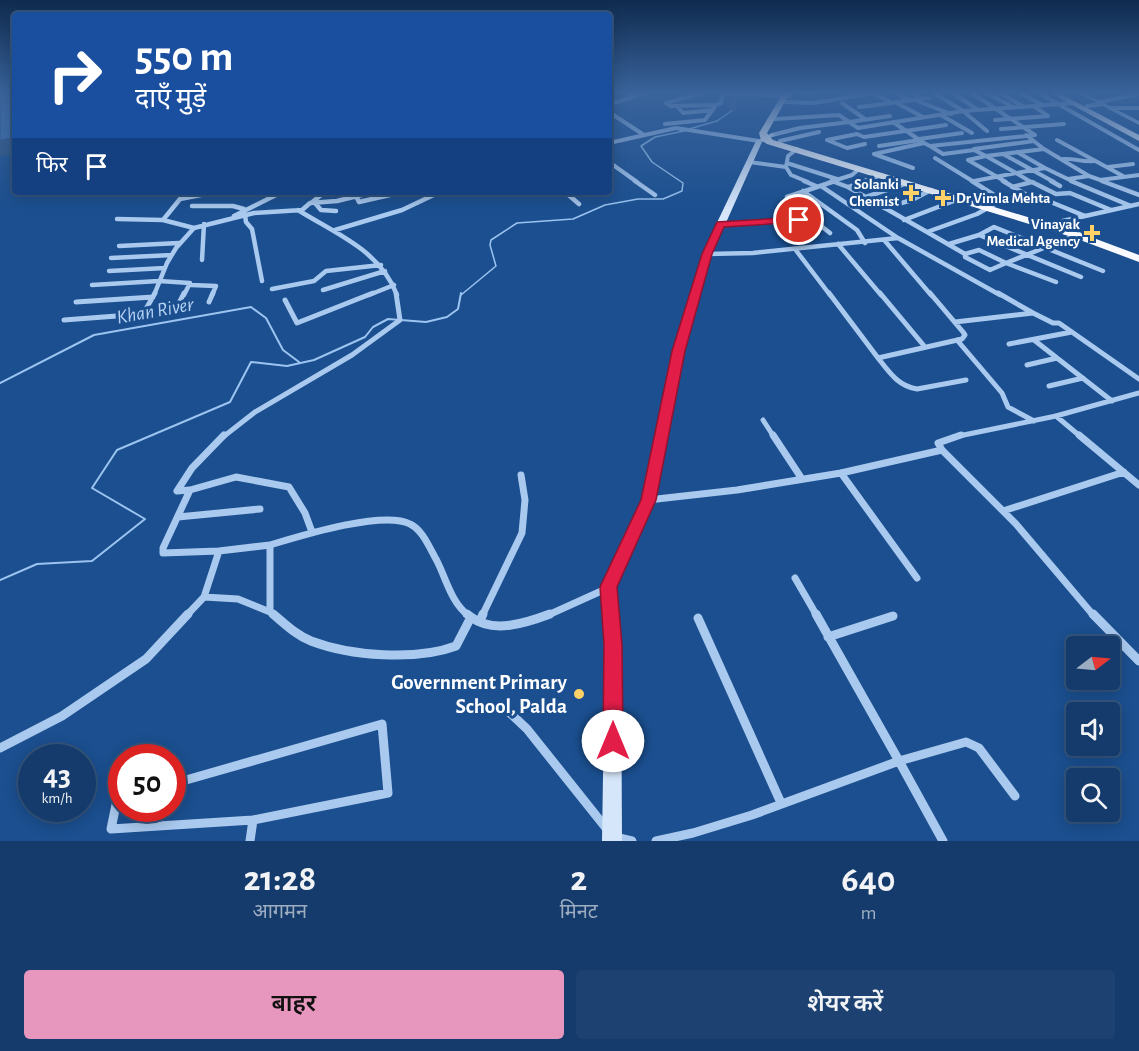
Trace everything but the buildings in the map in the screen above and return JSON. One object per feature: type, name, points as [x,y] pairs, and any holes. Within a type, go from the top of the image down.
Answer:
[{"type":"highway","points":[[763,132],[769,139],[796,150],[1078,234]]},
{"type":"highway","points":[[769,139],[771,132]]},
{"type":"highway","points":[[769,139],[796,150]]},
{"type":"highway","points":[[987,208],[1078,234],[1139,257]]},
{"type":"main road","points":[[612,839],[613,645],[608,587],[648,500],[679,351],[707,254],[749,162],[769,139]]},
{"type":"street","points":[[640,132],[644,135]]},
{"type":"street","points":[[612,142],[657,132]]},
{"type":"street","points":[[700,132],[769,139],[817,132]]},
{"type":"street","points":[[769,139],[788,132]]},
{"type":"street","points":[[863,132],[828,140],[847,148],[865,144]]},
{"type":"street","points":[[857,134],[864,137],[897,132]]},
{"type":"street","points":[[908,132],[943,154],[1034,141]]},
{"type":"street","points":[[930,147],[1035,135],[1031,132]]},
{"type":"street","points":[[1109,132],[1139,150]]},
{"type":"street","points":[[879,146],[962,133]]},
{"type":"street","points":[[1026,135],[1044,149],[1089,176],[1139,195]]},
{"type":"street","points":[[1057,140],[1124,176]]},
{"type":"street","points":[[913,168],[874,154],[921,141]]},
{"type":"street","points":[[1025,194],[969,159],[1044,149]]},
{"type":"street","points":[[796,150],[788,156],[787,165],[791,175],[819,186],[898,238],[1033,313],[1053,323],[1059,323],[1139,379]]},
{"type":"street","points":[[974,150],[1032,183],[1059,195],[1070,193]]},
{"type":"street","points":[[1017,152],[1067,179],[1131,206]]},
{"type":"street","points":[[1003,154],[1070,193],[1111,210]]},
{"type":"street","points":[[927,232],[1002,200],[935,158]]},
{"type":"street","points":[[1062,159],[1071,158],[1079,162],[1095,160]]},
{"type":"street","points":[[749,162],[787,165],[835,180],[949,244],[965,254],[965,257],[990,270],[1078,234]]},
{"type":"street","points":[[612,164],[655,195]]},
{"type":"street","points":[[1108,167],[1133,164]]},
{"type":"street","points":[[974,182],[1045,168]]},
{"type":"street","points":[[830,233],[787,197],[852,175],[859,169]]},
{"type":"street","points":[[1100,181],[1139,175]]},
{"type":"street","points":[[848,187],[880,176]]},
{"type":"street","points":[[1067,179],[1089,176]]},
{"type":"street","points":[[865,197],[906,183]]},
{"type":"street","points":[[1012,187],[1032,183]]},
{"type":"street","points":[[803,191],[857,230],[865,243]]},
{"type":"street","points":[[884,208],[912,200],[930,191]]},
{"type":"street","points":[[163,219],[180,199],[201,195]]},
{"type":"street","points":[[64,320],[143,315],[172,255],[194,228],[234,217],[276,195]]},
{"type":"street","points":[[192,206],[233,206],[244,212],[298,210],[321,195]]},
{"type":"street","points":[[351,195],[359,202],[390,195]]},
{"type":"street","points":[[312,203],[361,195]]},
{"type":"street","points":[[335,230],[367,218],[417,207],[435,195]]},
{"type":"street","points":[[568,195],[579,204]]},
{"type":"street","points":[[1041,198],[1085,216]]},
{"type":"street","points":[[904,220],[958,199]]},
{"type":"street","points":[[312,203],[321,210],[336,211]]},
{"type":"street","points":[[1045,225],[1139,204]]},
{"type":"street","points":[[298,210],[335,230],[372,255],[394,285],[401,310],[400,319],[353,355],[319,372],[247,418],[204,453],[188,471],[177,491],[249,477],[264,483],[289,487],[305,513],[312,532]]},
{"type":"street","points":[[244,212],[246,222],[252,229],[262,281]]},
{"type":"street","points":[[117,219],[163,219],[194,228]]},
{"type":"street","points":[[720,224],[812,219]]},
{"type":"street","points":[[202,260],[204,224]]},
{"type":"street","points":[[949,244],[980,235],[994,227],[1103,271]]},
{"type":"street","points":[[980,235],[1081,277]]},
{"type":"street","points":[[707,254],[753,253],[898,238]]},
{"type":"street","points":[[878,358],[957,340],[965,335],[885,241]]},
{"type":"street","points":[[118,246],[180,243]]},
{"type":"street","points":[[838,244],[925,347]]},
{"type":"street","points":[[795,249],[900,384],[909,389],[917,389],[966,380]]},
{"type":"street","points":[[965,254],[979,250],[1056,282]]},
{"type":"street","points":[[111,258],[172,255]]},
{"type":"street","points":[[272,289],[314,281],[326,271],[381,265]]},
{"type":"street","points":[[109,271],[165,268]]},
{"type":"street","points":[[323,290],[385,271]]},
{"type":"street","points":[[92,285],[159,281],[216,286],[209,302]]},
{"type":"street","points":[[175,311],[191,285]]},
{"type":"street","points":[[285,300],[297,323],[394,285]]},
{"type":"street","points":[[76,302],[153,297]]},
{"type":"street","points":[[955,322],[1033,313]]},
{"type":"street","points":[[1009,344],[1072,332]]},
{"type":"street","points":[[957,340],[1002,393],[1008,407],[1034,422]]},
{"type":"street","points":[[1034,340],[1112,401]]},
{"type":"street","points":[[1027,365],[1057,358]]},
{"type":"street","points":[[1049,386],[1083,378]]},
{"type":"street","points":[[1139,393],[1034,422],[948,438],[938,443],[942,450],[1003,511],[1107,631],[1139,661]]},
{"type":"street","points":[[1056,416],[1139,484]]},
{"type":"street","points":[[763,420],[802,478]]},
{"type":"street","points":[[648,500],[737,490],[841,473],[942,450]]},
{"type":"street","points":[[1003,511],[1124,472]]},
{"type":"street","points":[[841,473],[916,578]]},
{"type":"street","points":[[482,623],[522,533],[525,500],[521,475]]},
{"type":"street","points":[[190,490],[163,553],[219,551],[270,544],[312,532],[389,521],[408,523],[419,532],[460,609],[482,623],[502,627],[525,623],[608,587]]},
{"type":"street","points":[[178,517],[260,509]]},
{"type":"street","points":[[270,544],[270,612]]},
{"type":"street","points":[[0,748],[62,716],[146,658],[204,597],[219,551]]},
{"type":"street","points":[[795,578],[943,841]]},
{"type":"street","points":[[204,597],[238,599],[270,612],[308,640],[335,648],[404,654],[438,653],[456,646],[471,616]]},
{"type":"street","points":[[828,637],[893,616]]},
{"type":"street","points":[[698,618],[781,803]]},
{"type":"street","points":[[510,712],[527,729],[612,839],[632,841]]},
{"type":"street","points":[[112,822],[111,829],[253,820],[388,793],[382,724],[186,780]]},
{"type":"street","points":[[656,841],[693,833],[752,815],[899,761],[966,742],[979,748],[1015,796]]},
{"type":"street","points":[[250,841],[253,820]]},
{"type":"waterway","points":[[461,295],[496,266],[490,245],[491,240],[517,223],[573,219],[605,205],[638,199],[663,199],[682,191],[683,183],[652,162],[641,146],[655,137],[678,132]]},
{"type":"waterway","points":[[0,580],[37,564],[92,561],[145,519],[92,488],[117,450],[230,402],[251,362],[287,366],[314,360],[365,337],[373,327],[388,319],[426,322],[447,317],[458,309],[461,293]]},
{"type":"waterway","name":"Khan River","points":[[0,383],[94,335],[251,307],[266,318],[283,350],[299,362]]},
{"type":"place","name":"Solanki Chemist","points":[[911,193]]},
{"type":"place","name":"Dr Vimla Mehta","points":[[943,198]]},
{"type":"place","name":"Vinayak Medical Agency","points":[[1092,233]]},
{"type":"place","name":"Government Primary School, Palda","points":[[579,694]]},
{"type":"route","points":[[613,741],[613,645],[608,587],[648,500],[679,351],[707,254],[720,224],[799,220]]}]
